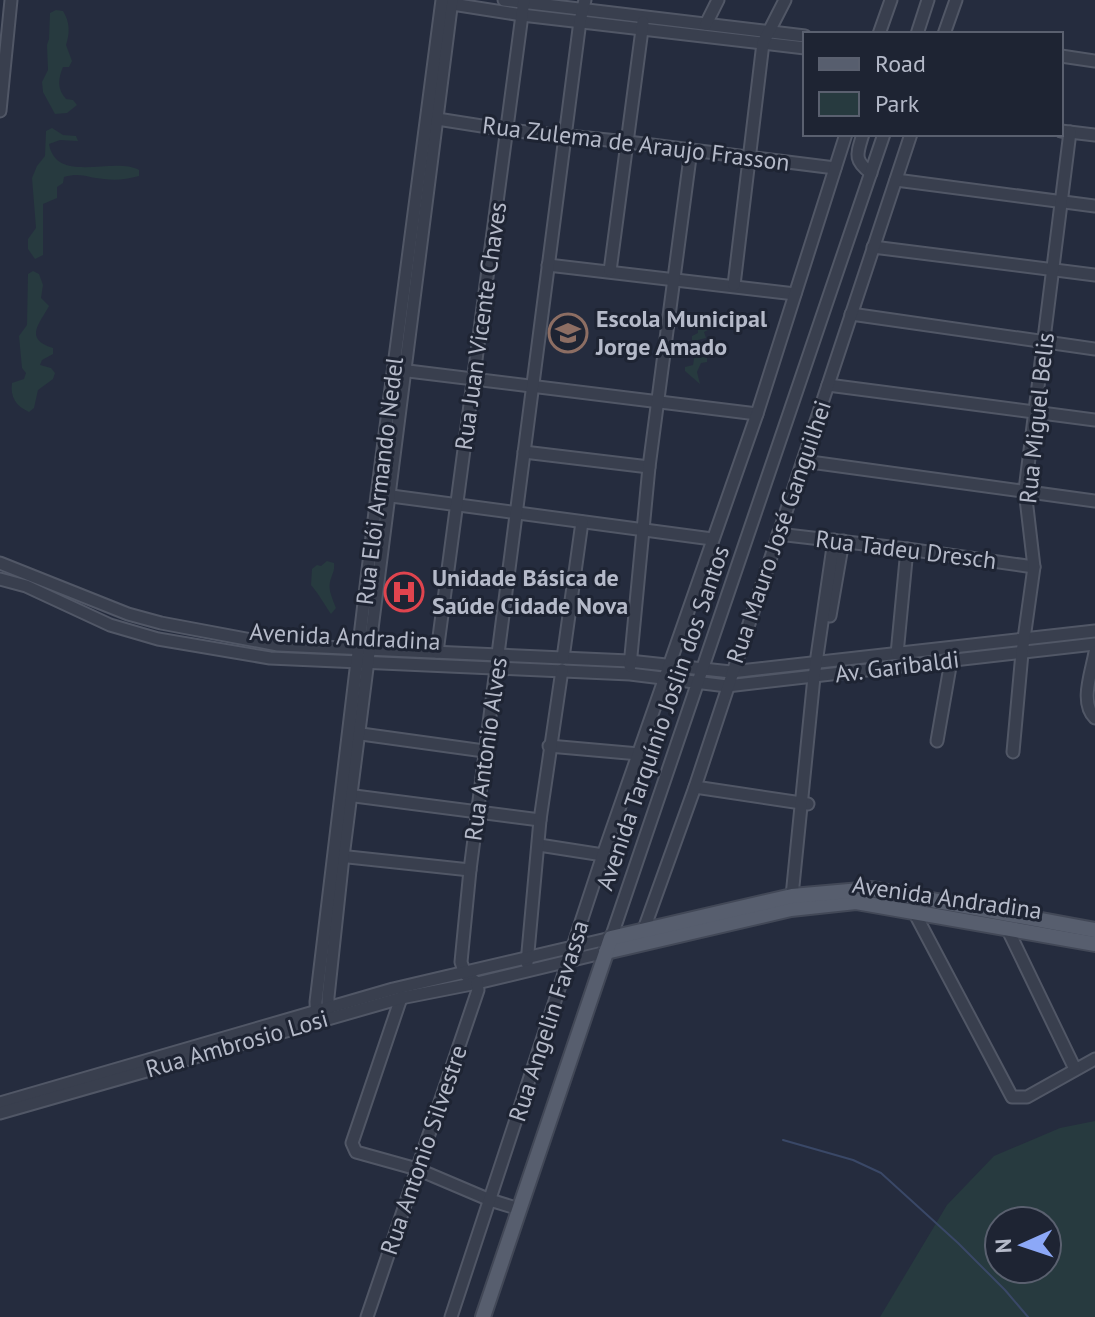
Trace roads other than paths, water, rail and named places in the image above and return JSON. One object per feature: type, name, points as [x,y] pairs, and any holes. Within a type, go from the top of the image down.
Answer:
[{"type":"main road","name":"Avenida Andradina","points":[[608,945],[644,929],[795,895],[872,889],[1093,939]]},
{"type":"main road","name":"Avenida Andradina","points":[[608,945],[791,909],[856,902],[977,915],[1007,928],[1067,932]]},
{"type":"main road","name":"Avenida Tarquínio Joslin dos Santos","points":[[483,1317],[608,945]]},
{"type":"street","points":[[0,111],[2,66],[11,0]]},
{"type":"street","points":[[504,0],[523,6]]},
{"type":"street","points":[[706,24],[718,0]]},
{"type":"street","points":[[734,285],[766,38],[785,0]]},
{"type":"street","points":[[880,32],[891,0]]},
{"type":"street","points":[[918,32],[928,0]]},
{"type":"street","points":[[945,32],[956,0]]},
{"type":"street","points":[[447,2],[582,10],[643,23],[766,38],[803,36]]},
{"type":"street","name":"Rua Elói Armando Nedel","points":[[322,1014],[382,495],[447,2]]},
{"type":"street","name":"Rua Juan Vicente Chaves","points":[[437,652],[523,6]]},
{"type":"street","name":"Rua Antonio Alves","points":[[465,974],[461,962],[484,751],[582,10]]},
{"type":"street","points":[[643,23],[706,24],[803,47]]},
{"type":"street","points":[[610,271],[643,23]]},
{"type":"street","points":[[1063,56],[1095,61]]},
{"type":"street","name":"Rua Zulema de Araujo Frasson","points":[[432,118],[507,130],[835,168]]},
{"type":"street","points":[[1065,132],[1095,135]]},
{"type":"street","name":"Rua Miguel Belis","points":[[1013,752],[1034,567],[1025,490],[1061,202],[1065,132]]},
{"type":"street","name":"Rua Angelin Favassa","points":[[451,1317],[603,855],[757,414],[845,136]]},
{"type":"street","points":[[863,136],[858,158],[871,173]]},
{"type":"street","name":"Avenida Tarquínio Joslin dos Santos","points":[[608,945],[883,136]]},
{"type":"street","name":"Rua Mauro José Ganguilhei","points":[[644,929],[695,787],[910,136]]},
{"type":"street","points":[[630,674],[649,467],[691,150]]},
{"type":"street","points":[[896,180],[1095,206]]},
{"type":"street","points":[[873,247],[1095,275]]},
{"type":"street","points":[[548,265],[795,294]]},
{"type":"street","points":[[851,314],[1095,349]]},
{"type":"street","points":[[400,370],[757,414]]},
{"type":"street","points":[[828,385],[1095,420]]},
{"type":"street","points":[[524,452],[649,467]]},
{"type":"street","points":[[803,461],[1095,501]]},
{"type":"street","points":[[382,495],[712,539]]},
{"type":"street","points":[[527,965],[549,746],[582,522]]},
{"type":"street","name":"Rua Tadeu Dresch","points":[[778,534],[1034,567]]},
{"type":"street","points":[[795,895],[817,676],[839,541]]},
{"type":"street","points":[[897,654],[907,549]]},
{"type":"street","points":[[0,563],[128,614],[278,645],[364,655],[437,652],[699,682]]},
{"type":"street","name":"Avenida Andradina","points":[[0,579],[26,586],[110,625],[158,639],[270,658],[364,655],[498,661]]},
{"type":"street","name":"Av. Garibaldi","points":[[562,664],[629,661],[731,672],[1095,631]]},
{"type":"street","name":"Av. Garibaldi","points":[[699,682],[727,686],[1095,644]]},
{"type":"street","points":[[1095,652],[1087,708],[1095,718]]},
{"type":"street","points":[[937,741],[951,661]]},
{"type":"street","points":[[354,733],[484,751]]},
{"type":"street","points":[[549,746],[639,754]]},
{"type":"street","points":[[695,787],[805,804]]},
{"type":"street","points":[[346,795],[540,820]]},
{"type":"street","points":[[539,845],[603,855]]},
{"type":"street","points":[[338,856],[470,870]]},
{"type":"street","points":[[913,910],[1012,1097],[1027,1097],[1095,1059]]},
{"type":"street","points":[[1007,928],[1075,1069]]},
{"type":"street","points":[[1093,939],[1095,957]]},
{"type":"street","points":[[527,965],[574,948],[608,945]]},
{"type":"street","points":[[527,965],[569,960],[608,945]]},
{"type":"street","name":"Rua Ambrosio Losi","points":[[0,1113],[322,1014],[393,989],[527,965]]},
{"type":"street","name":"Rua Ambrosio Losi","points":[[0,1103],[322,1014],[477,983],[527,965]]},
{"type":"street","points":[[465,974],[477,983]]},
{"type":"street","name":"Rua Antonio Silvestre","points":[[367,1317],[478,990],[477,983]]},
{"type":"street","points":[[401,998],[352,1143],[356,1152],[417,1169],[519,1209]]},
{"type":"waterway","points":[[783,1140],[853,1160],[881,1173],[958,1243],[1028,1317]]},
{"type":"place","name":"Escola Municipal Jorge Amado","points":[[568,333]]},
{"type":"place","name":"Unidade Básica de Saúde Cidade Nova","points":[[404,592]]}]
